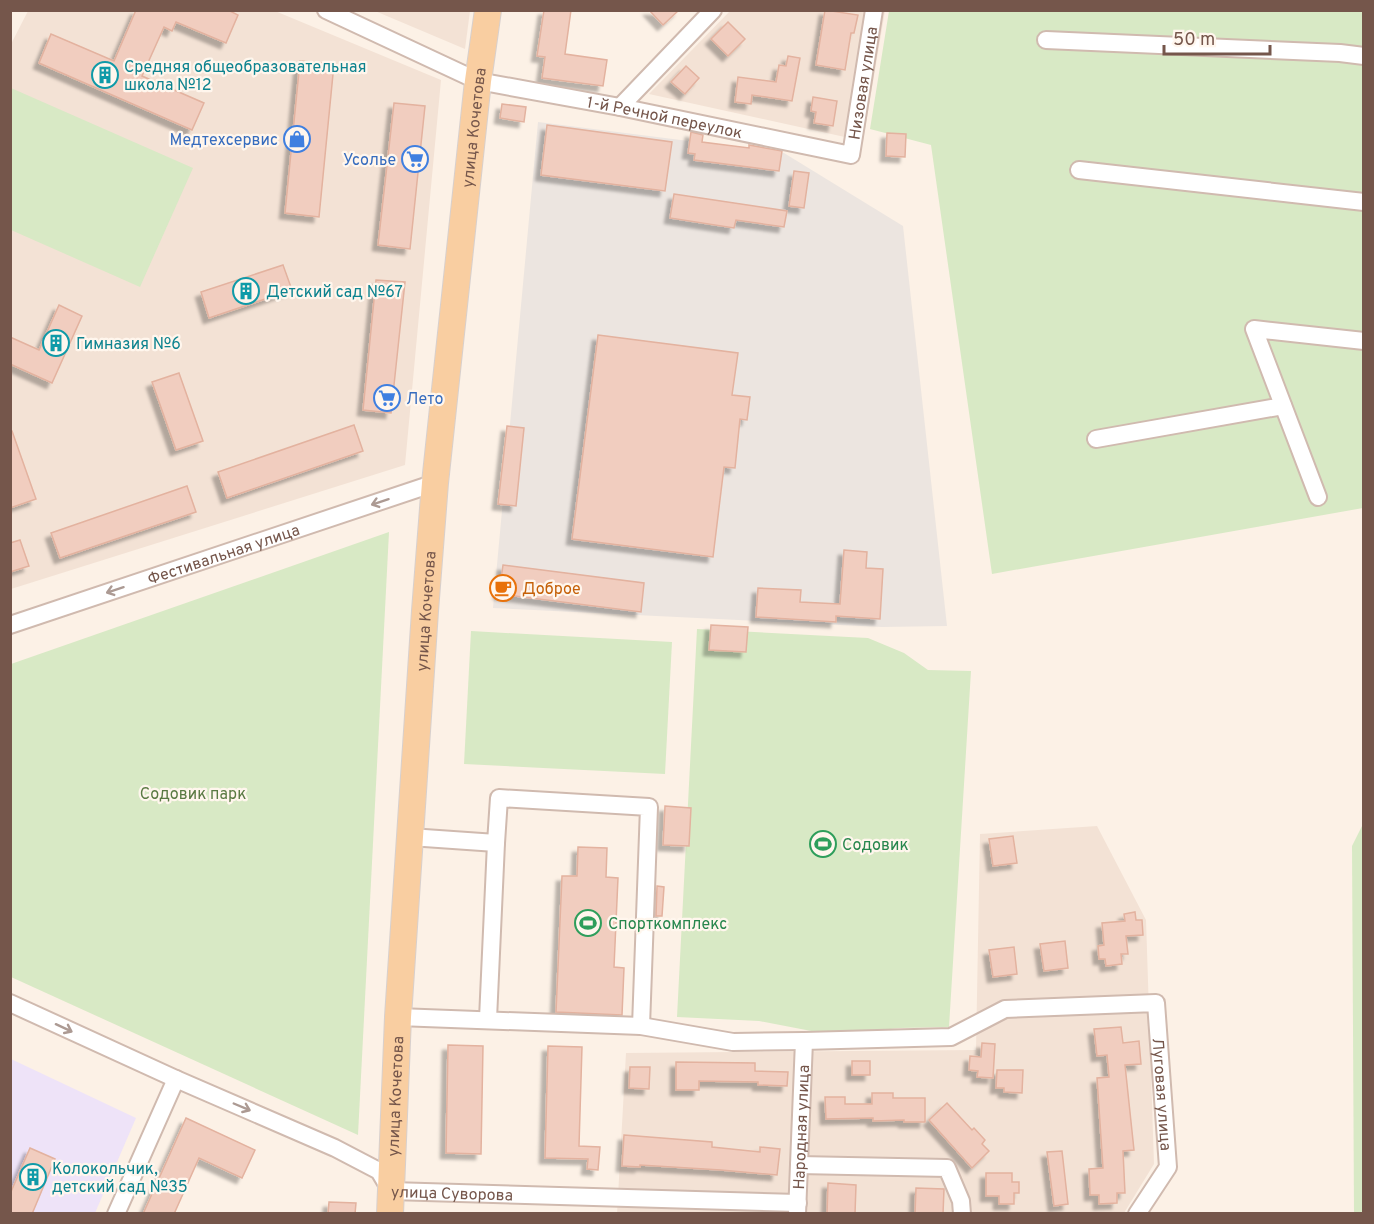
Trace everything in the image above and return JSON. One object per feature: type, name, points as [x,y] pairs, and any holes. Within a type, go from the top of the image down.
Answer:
[{"type":"main road","name":"улица Кочетова","points":[[388,1183],[435,483],[478,81],[488,10]]},
{"type":"street","name":"1-й Речной переулок","points":[[326,10],[478,81],[620,107],[851,155]]},
{"type":"street","points":[[620,107],[713,10]]},
{"type":"street","name":"Низовая улица","points":[[851,155],[874,10]]},
{"type":"street","points":[[1046,40],[1329,52],[1364,56]]},
{"type":"street","points":[[1079,170],[1364,202]]},
{"type":"street","points":[[1318,497],[1254,329],[1364,341]]},
{"type":"street","points":[[1096,439],[1284,406]]},
{"type":"street","name":"Фестивальная улица","points":[[10,625],[435,483]]},
{"type":"street","points":[[488,1019],[499,798],[649,807],[641,1026]]},
{"type":"street","points":[[410,837],[496,843]]},
{"type":"street","name":"улица Суворова","points":[[10,1003],[297,1131],[388,1183],[798,1208]]},
{"type":"street","name":"Луговая улица","points":[[804,1041],[951,1036],[1005,1009],[1156,1003],[1168,1167],[1137,1214]]},
{"type":"street","points":[[398,1017],[641,1026],[733,1042],[804,1041]]},
{"type":"street","name":"Народная улица","points":[[798,1208],[804,1041]]},
{"type":"street","points":[[116,1214],[176,1079]]},
{"type":"street","points":[[799,1165],[947,1168],[961,1201],[962,1214]]},
{"type":"shaded area","points":[[28,11],[275,11],[441,80],[405,465],[11,589],[10,46]]},
{"type":"shaded area","points":[[375,11],[470,11],[465,49]]},
{"type":"shaded area","points":[[730,11],[885,11],[863,141],[649,94]]},
{"type":"shaded area","points":[[538,122],[784,153],[903,226],[947,626],[882,627],[493,608]]},
{"type":"shaded area","points":[[1097,826],[1146,920],[1154,1164],[1124,1213],[617,1214],[626,1053],[976,1050],[980,834]]},
{"type":"shaded area","points":[[11,1059],[136,1118],[95,1213],[11,1214]]},
{"type":"green space","points":[[889,11],[1363,11],[1363,508],[992,574],[931,145],[870,129]]},
{"type":"green space","points":[[11,88],[193,168],[140,287],[11,230]]},
{"type":"green space","name":"Содовик парк","points":[[389,532],[358,1135],[11,977],[11,664]]},
{"type":"green space","name":"Содовик","points":[[697,629],[868,638],[904,653],[928,670],[971,671],[949,1027],[900,1028],[832,1035],[759,1021],[677,1017]]},
{"type":"green space","points":[[471,631],[672,642],[665,774],[464,764]]},
{"type":"green space","points":[[1363,824],[1364,1213],[1354,1214],[1352,846]]},
{"type":"building","name":"Средняя общеобразовательная школа №12","points":[[136,10],[228,10],[238,15],[226,43],[176,22],[172,31],[164,27],[142,76],[204,103],[192,130],[39,63],[51,34],[114,61]]},
{"type":"building","points":[[544,10],[571,10],[565,54],[607,60],[603,86],[542,78],[545,57],[537,56]]},
{"type":"building","points":[[649,10],[679,10],[663,25]]},
{"type":"building","points":[[825,10],[858,15],[854,33],[851,33],[845,70],[816,65]]},
{"type":"building","points":[[728,22],[745,39],[728,56],[711,39]]},
{"type":"building","points":[[788,56],[800,58],[792,101],[752,95],[751,104],[735,102],[738,77],[776,82],[779,65],[786,66]]},
{"type":"building","points":[[300,61],[334,64],[319,217],[285,213]]},
{"type":"building","points":[[686,66],[699,78],[685,94],[671,82]]},
{"type":"building","points":[[813,97],[837,101],[833,126],[814,123],[816,112],[811,111]]},
{"type":"building","points":[[394,103],[425,106],[410,249],[378,245]]},
{"type":"building","points":[[502,104],[526,107],[524,122],[500,118]]},
{"type":"building","points":[[547,125],[672,142],[665,191],[541,175]]},
{"type":"building","points":[[691,132],[703,135],[702,142],[749,148],[749,145],[782,151],[779,171],[694,160],[695,154],[688,153]]},
{"type":"building","points":[[887,133],[906,134],[905,157],[886,156]]},
{"type":"building","points":[[794,171],[809,173],[804,208],[789,206]]},
{"type":"building","points":[[674,194],[787,211],[784,227],[736,220],[734,228],[670,218]]},
{"type":"building","name":"Детский сад №67","points":[[283,265],[292,290],[209,318],[201,292]]},
{"type":"building","points":[[376,280],[405,282],[391,413],[363,410]]},
{"type":"building","name":"Гимназия №6","points":[[59,305],[82,316],[52,383],[10,364],[10,337],[39,350]]},
{"type":"building","points":[[598,335],[738,353],[732,395],[750,397],[747,420],[740,419],[735,468],[724,467],[713,557],[572,539]]},
{"type":"building","points":[[179,373],[203,441],[176,450],[152,382]]},
{"type":"building","points":[[354,425],[363,451],[227,498],[218,472]]},
{"type":"building","points":[[507,426],[524,428],[516,506],[498,504]]},
{"type":"building","points":[[10,431],[12,431],[36,499],[10,508]]},
{"type":"building","points":[[187,486],[196,512],[60,558],[51,533]]},
{"type":"building","points":[[20,540],[29,566],[10,572],[10,543]]},
{"type":"building","points":[[844,550],[867,552],[866,568],[883,569],[880,619],[836,616],[836,622],[756,617],[758,588],[801,590],[800,602],[840,604]]},
{"type":"building","points":[[503,565],[644,583],[641,612],[499,594]]},
{"type":"building","points":[[711,625],[748,627],[746,652],[709,650]]},
{"type":"building","points":[[665,806],[691,808],[689,846],[663,845]]},
{"type":"building","points":[[1013,836],[1017,863],[993,866],[989,839]]},
{"type":"building","name":"Спорткомплекс","points":[[578,847],[607,848],[606,877],[618,878],[614,967],[624,968],[622,1015],[556,1012],[562,876],[577,876]]},
{"type":"building","points":[[657,886],[664,887],[662,916],[656,916]]},
{"type":"building","points":[[1135,912],[1136,920],[1142,920],[1143,935],[1126,936],[1128,954],[1121,954],[1122,964],[1106,966],[1105,959],[1099,959],[1098,946],[1104,945],[1102,923],[1125,921],[1124,914]]},
{"type":"building","points":[[1065,941],[1068,968],[1044,971],[1040,944]]},
{"type":"building","points":[[1014,947],[1017,974],[993,977],[989,950]]},
{"type":"building","points":[[1121,1027],[1123,1043],[1139,1041],[1141,1064],[1125,1065],[1134,1150],[1123,1151],[1125,1193],[1117,1193],[1117,1203],[1099,1204],[1099,1195],[1090,1195],[1089,1169],[1103,1168],[1097,1078],[1109,1077],[1107,1055],[1097,1056],[1094,1029]]},
{"type":"building","points":[[982,1043],[995,1044],[993,1078],[977,1077],[978,1071],[969,1070],[970,1056],[981,1057]]},
{"type":"building","points":[[448,1045],[483,1046],[481,1154],[446,1153]]},
{"type":"building","points":[[548,1046],[582,1047],[579,1146],[600,1147],[598,1170],[587,1169],[588,1159],[545,1158]]},
{"type":"building","points":[[852,1061],[870,1061],[870,1075],[852,1075]]},
{"type":"building","points":[[676,1062],[755,1063],[755,1071],[788,1072],[787,1086],[758,1085],[758,1082],[699,1081],[699,1090],[676,1090]]},
{"type":"building","points":[[630,1067],[650,1067],[649,1089],[629,1088]]},
{"type":"building","points":[[997,1070],[1023,1070],[1022,1093],[1004,1092],[1004,1088],[996,1088]]},
{"type":"building","points":[[872,1093],[893,1093],[893,1098],[925,1098],[925,1122],[873,1121],[873,1118],[826,1119],[825,1097],[845,1097],[845,1104],[872,1104]]},
{"type":"building","points":[[947,1103],[972,1130],[974,1128],[985,1140],[982,1144],[989,1151],[972,1168],[929,1120]]},
{"type":"building","points":[[186,1118],[255,1150],[242,1178],[199,1158],[174,1214],[143,1214]]},
{"type":"building","points":[[624,1135],[712,1142],[712,1147],[760,1152],[760,1147],[780,1149],[777,1175],[640,1165],[640,1167],[622,1166]]},
{"type":"building","name":"Колокольчик, детский сад №35","points":[[30,1148],[55,1159],[32,1214],[10,1214],[10,1194]]},
{"type":"building","points":[[1062,1151],[1068,1204],[1054,1206],[1047,1152]]},
{"type":"building","points":[[986,1173],[1012,1173],[1012,1182],[1019,1182],[1019,1193],[1014,1193],[1014,1204],[999,1204],[999,1196],[986,1196]]},
{"type":"building","points":[[828,1183],[856,1185],[855,1214],[827,1214]]},
{"type":"building","points":[[916,1188],[944,1189],[943,1214],[915,1214]]},
{"type":"building","points":[[329,1202],[356,1203],[355,1214],[328,1214]]},
{"type":"place","name":"Средняя общеобразовательная школа №12","points":[[105,75]]},
{"type":"place","name":"Медтехсервис","points":[[297,139]]},
{"type":"place","name":"Усолье","points":[[415,159]]},
{"type":"place","name":"Детский сад №67","points":[[246,291]]},
{"type":"place","name":"Гимназия №6","points":[[56,343]]},
{"type":"place","name":"Лето","points":[[387,398]]},
{"type":"place","name":"Доброе","points":[[503,588]]},
{"type":"place","name":"Содовик","points":[[823,844]]},
{"type":"place","name":"Спорткомплекс","points":[[588,923]]},
{"type":"place","name":"Колокольчик, детский сад №35","points":[[33,1177]]}]
